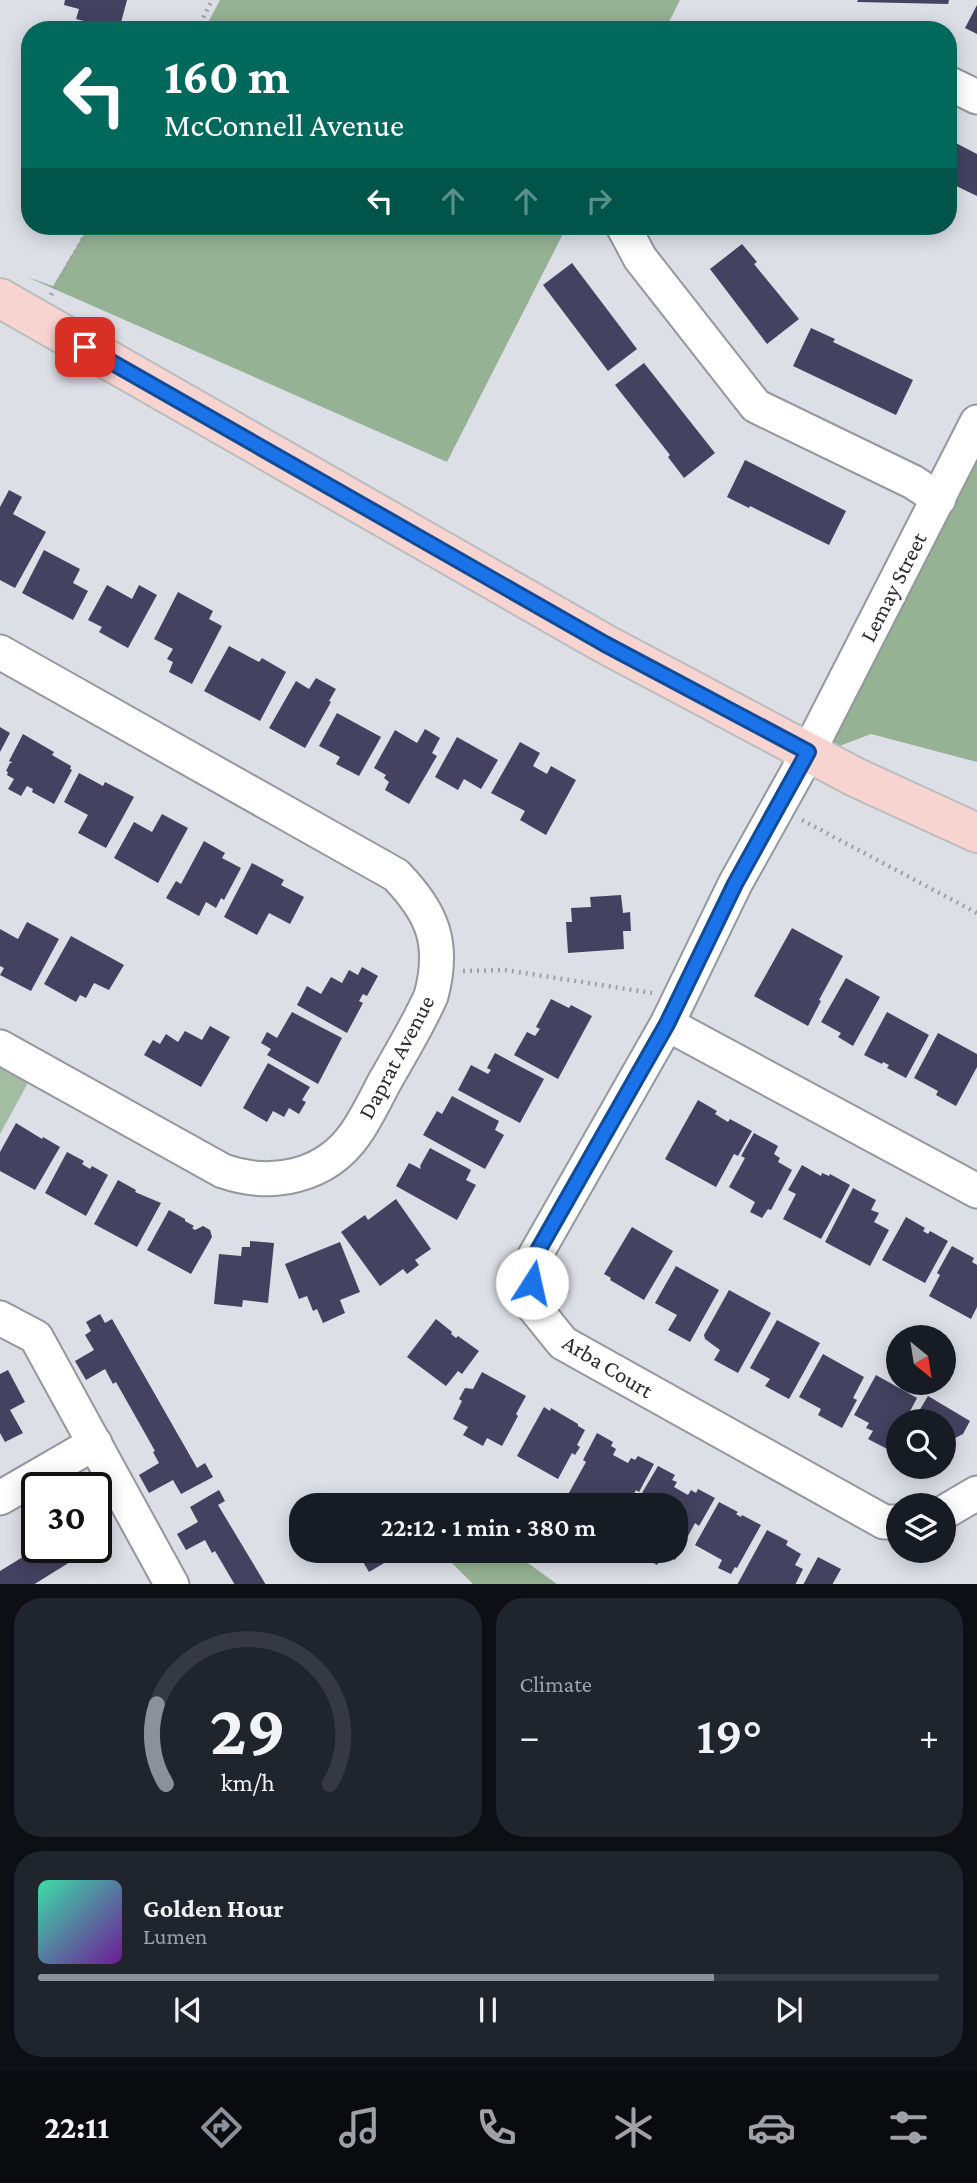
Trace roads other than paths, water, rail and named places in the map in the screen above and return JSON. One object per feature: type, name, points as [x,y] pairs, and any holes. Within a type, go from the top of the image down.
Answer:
[{"type":"main road","points":[[0,298],[605,644],[855,777],[977,833]]},
{"type":"street","points":[[957,87],[977,97]]},
{"type":"street","points":[[628,235],[640,258],[756,406],[913,482],[939,499]]},
{"type":"street","name":"Lemay Street","points":[[808,752],[977,422]]},
{"type":"street","name":"Daprat Avenue","points":[[0,652],[396,875],[416,896],[430,921],[436,949],[436,972],[431,996],[356,1132],[330,1160],[296,1176],[269,1180],[241,1177],[223,1171],[0,1046]]},
{"type":"street","name":"Arba Court","points":[[808,752],[735,884],[674,1011],[532,1261],[533,1306],[563,1343],[886,1522]]},
{"type":"street","points":[[674,1011],[977,1192]]},
{"type":"street","points":[[0,1318],[36,1337],[173,1584]]},
{"type":"street","points":[[0,1498],[95,1443]]},
{"type":"street","points":[[956,1505],[977,1493]]}]
